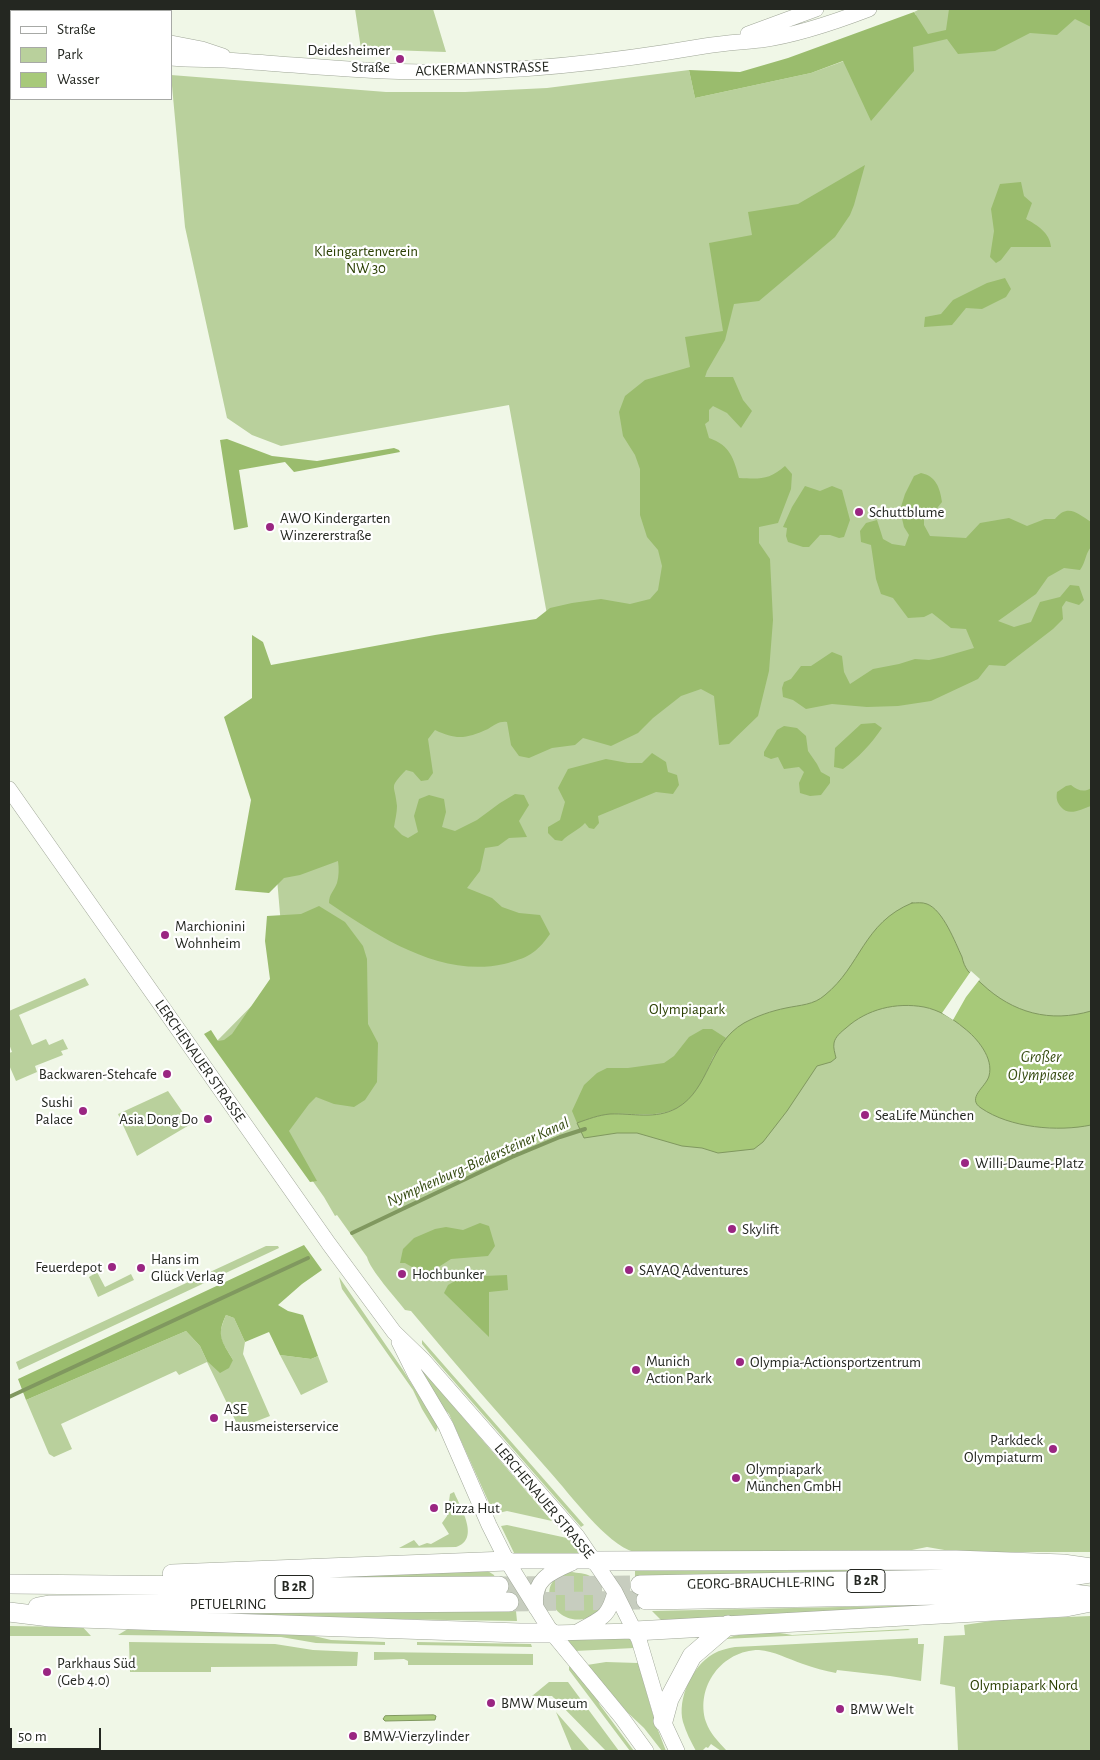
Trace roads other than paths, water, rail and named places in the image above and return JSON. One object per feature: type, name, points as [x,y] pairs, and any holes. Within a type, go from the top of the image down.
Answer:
[{"type":"highway","points":[[586,1561],[956,1560],[1063,1564],[1091,1568]]},
{"type":"highway","points":[[89,1584],[198,1572],[507,1561]]},
{"type":"highway","name":"GEORG-BRAUCHLE-RING","points":[[1091,1573],[1064,1577],[643,1593],[1065,1593],[1091,1596]]},
{"type":"highway","name":"PETUELRING","points":[[9,1584],[314,1587],[499,1586]]},
{"type":"highway","name":"PETUELRING","points":[[9,1612],[49,1605],[509,1602]]},
{"type":"highway","points":[[635,1631],[1046,1608],[1091,1602]]},
{"type":"highway","points":[[9,1612],[50,1618],[520,1633],[552,1632]]},
{"type":"highway","points":[[663,1721],[669,1699],[692,1656],[728,1625]]},
{"type":"main road","name":"ACKERMANNSTRASSE","points":[[726,43],[816,9]]},
{"type":"main road","name":"ACKERMANNSTRASSE","points":[[172,58],[388,72],[460,72],[538,68],[616,60],[726,43],[762,40],[802,31],[870,9]]},
{"type":"main road","name":"ACKERMANNSTRASSE","points":[[172,43],[202,49],[237,61]]},
{"type":"main road","name":"LERCHENAUER STRASSE","points":[[9,789],[329,1244],[394,1332],[424,1361],[577,1536],[586,1561],[614,1592],[635,1631],[663,1721],[677,1751]]},
{"type":"main road","name":"LERCHENAUER STRASSE","points":[[394,1332],[415,1374],[446,1426],[507,1561],[552,1632],[622,1718],[646,1751]]},
{"type":"main road","points":[[507,1561],[586,1561]]},
{"type":"main road","points":[[536,1609],[534,1597],[536,1588],[540,1583],[553,1572],[586,1561]]},
{"type":"main road","points":[[576,1632],[597,1621],[607,1613],[611,1607],[614,1592]]},
{"type":"main road","points":[[552,1632],[635,1631]]},
{"type":"water","name":"Großer Olympiasee","points":[[912,903],[927,904],[933,907],[943,919],[952,935],[968,971],[1006,1002],[1033,1013],[1047,1015],[1061,1016],[1091,1011],[1091,1125],[1064,1128],[1034,1127],[1006,1120],[981,1108],[975,1100],[989,1076],[990,1069],[987,1056],[979,1043],[959,1024],[940,1012],[924,1007],[893,1006],[882,1008],[863,1016],[840,1033],[834,1043],[836,1058],[831,1062],[817,1066],[787,1111],[763,1142],[754,1149],[718,1153],[702,1148],[682,1146],[637,1133],[617,1133],[584,1138],[577,1123],[602,1115],[652,1115],[669,1112],[677,1108],[688,1100],[696,1090],[723,1042],[732,1032],[744,1023],[759,1016],[780,1009],[807,1004],[821,998],[837,984],[872,933],[896,912]]},
{"type":"water","points":[[385,1716],[436,1716],[435,1720],[385,1721],[383,1719]]},
{"type":"waterway","name":"Nymphenburg-Biedersteiner Kanal","points":[[352,1233],[512,1157],[585,1129]]},
{"type":"waterway","points":[[513,1156],[527,1138]]},
{"type":"waterway","name":"Nymphenburg-Biedersteiner Kanal","points":[[9,1397],[308,1258]]},
{"type":"tunnel","points":[[499,1586],[640,1585]]},
{"type":"tunnel","points":[[509,1602],[646,1600]]},
{"type":"place","name":"Deidesheimer Straße","points":[[400,59]]},
{"type":"place","name":"Schuttblume","points":[[859,512]]},
{"type":"place","name":"AWO Kindergarten Winzererstraße","points":[[270,527]]},
{"type":"place","name":"Marchionini Wohnheim","points":[[165,935]]},
{"type":"place","name":"Backwaren-Stehcafe","points":[[167,1074]]},
{"type":"place","name":"Sushi Palace","points":[[83,1111]]},
{"type":"place","name":"SeaLife München","points":[[865,1115]]},
{"type":"place","name":"Asia Dong Do","points":[[208,1119]]},
{"type":"place","name":"Willi-Daume-Platz","points":[[965,1163]]},
{"type":"place","name":"Skylift","points":[[732,1229]]},
{"type":"place","name":"Feuerdepot","points":[[112,1267]]},
{"type":"place","name":"Hans im Glück Verlag","points":[[141,1268]]},
{"type":"place","name":"SAYAQ Adventures","points":[[629,1270]]},
{"type":"place","name":"Hochbunker","points":[[402,1274]]},
{"type":"place","name":"Olympia-Actionsportzentrum","points":[[740,1362]]},
{"type":"place","name":"Munich Action Park","points":[[636,1370]]},
{"type":"place","name":"ASE Hausmeisterservice","points":[[214,1418]]},
{"type":"place","name":"Parkdeck Olympiaturm","points":[[1053,1449]]},
{"type":"place","name":"Olympiapark München GmbH","points":[[736,1478]]},
{"type":"place","name":"Pizza Hut","points":[[434,1508]]},
{"type":"place","name":"Parkhaus Süd (Geb 4.0)","points":[[47,1672]]},
{"type":"place","name":"BMW Museum","points":[[491,1703]]},
{"type":"place","name":"BMW Welt","points":[[840,1709]]},
{"type":"place","name":"BMW-Vierzylinder","points":[[353,1736]]},
{"type":"park label","name":"Kleingartenverein NW 30","points":[[366,260]]},
{"type":"park label","name":"Olympiapark","points":[[687,1009]]},
{"type":"park label","name":"Olympiapark Nord","points":[[1024,1685]]}]
